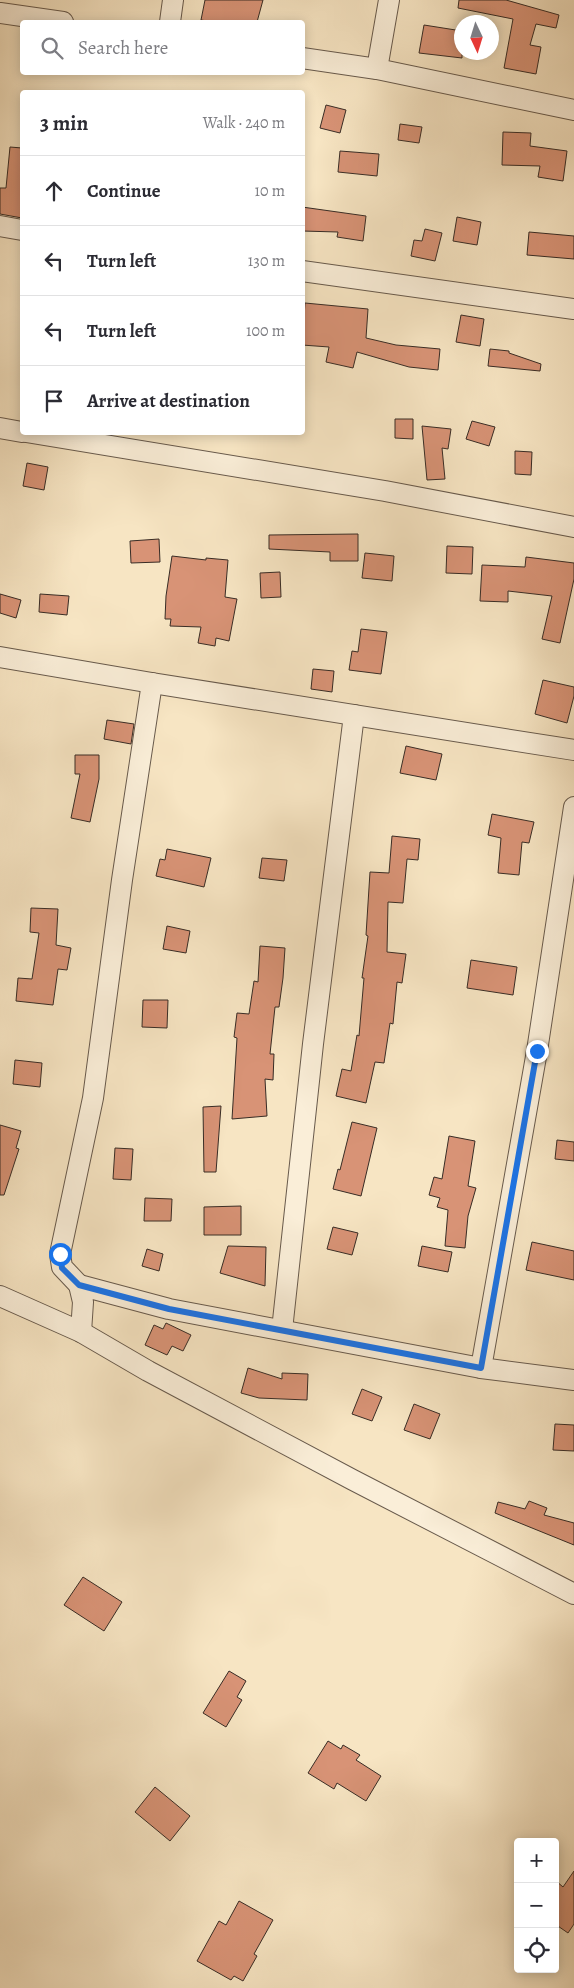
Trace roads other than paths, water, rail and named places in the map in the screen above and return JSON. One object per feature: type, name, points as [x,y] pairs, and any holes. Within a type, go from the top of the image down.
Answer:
[{"type":"street","points":[[170,20],[173,0]]},
{"type":"street","points":[[377,69],[389,0]]},
{"type":"street","points":[[0,13],[49,20]]},
{"type":"street","points":[[305,58],[377,69],[574,110]]},
{"type":"street","points":[[0,226],[20,230]]},
{"type":"street","points":[[305,271],[574,309]]},
{"type":"street","points":[[0,428],[20,431]]},
{"type":"street","points":[[42,435],[384,491],[574,527]]},
{"type":"street","points":[[0,657],[152,684],[574,750]]},
{"type":"street","points":[[152,684],[122,880],[94,1098],[60,1254],[62,1268],[79,1285],[169,1309],[481,1368],[574,1380]]},
{"type":"street","points":[[282,1330],[314,1034],[354,715]]},
{"type":"street","points":[[481,1368],[537,1051],[574,807]]},
{"type":"street","points":[[79,1285],[83,1302],[81,1332]]},
{"type":"street","points":[[0,1296],[81,1332],[148,1371],[344,1476],[574,1594]]}]
